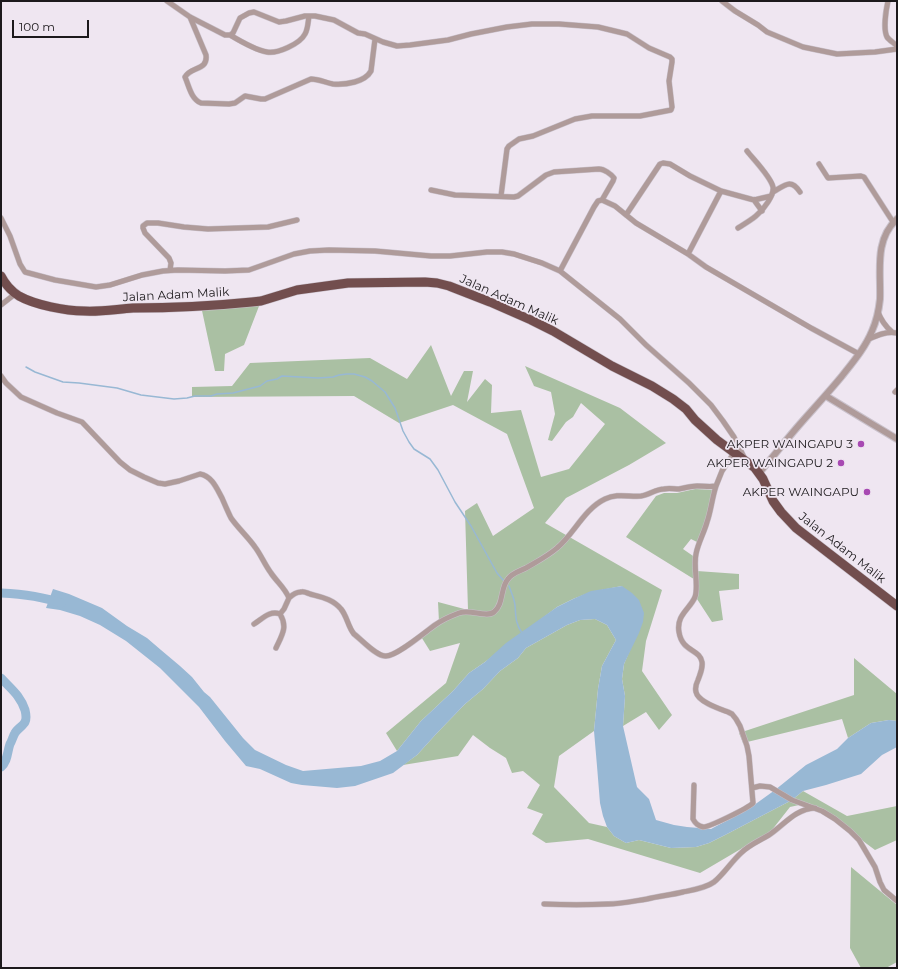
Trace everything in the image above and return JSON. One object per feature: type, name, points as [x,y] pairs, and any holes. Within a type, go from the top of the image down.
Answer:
[{"type":"highway","name":"Jalan Adam Malik","points":[[2,278],[9,288],[21,297],[51,307],[84,312],[128,308],[182,307],[252,302],[261,301],[298,290],[348,284],[437,283],[449,286],[490,302],[553,331],[612,366],[652,386],[681,405],[706,430],[756,468],[768,488],[773,501],[787,519],[897,606]]},
{"type":"street","points":[[167,1],[190,18],[225,36],[230,35],[267,52],[274,52],[287,48],[302,38],[306,30],[309,16]]},
{"type":"street","points":[[722,1],[767,32],[803,47],[837,54],[897,49]]},
{"type":"street","points":[[888,1],[885,23],[886,35],[897,46]]},
{"type":"street","points":[[230,35],[233,33],[240,18],[254,12],[279,22],[286,22],[305,16],[334,20],[358,33],[365,34],[397,46],[448,40],[507,27],[532,24],[559,24],[598,27],[624,33],[649,48],[669,56],[672,59],[669,81],[672,107],[671,110],[640,116],[586,117],[572,120],[533,136],[517,140],[507,149],[501,196]]},
{"type":"street","points":[[190,18],[207,59],[204,65],[185,77],[194,98],[201,103],[229,104],[235,103],[245,96],[265,99],[311,79],[333,84],[353,82],[366,77],[371,70],[375,39]]},
{"type":"street","points":[[738,228],[762,211],[772,194],[773,188],[747,152]]},
{"type":"street","points":[[626,215],[660,164],[663,163],[670,164],[690,176],[721,191],[754,200],[772,194],[790,183],[797,187],[800,192]]},
{"type":"street","points":[[758,472],[826,396],[859,354],[869,339],[878,312],[880,300],[880,254],[883,240],[895,221],[864,177],[828,178],[819,164]]},
{"type":"street","points":[[431,190],[454,195],[516,197],[546,175],[554,172],[599,168],[603,169],[614,178],[613,181],[602,200],[598,201],[594,207],[560,271]]},
{"type":"street","points":[[688,254],[721,191]]},
{"type":"street","points":[[602,200],[615,206],[636,223],[688,254],[706,267],[859,354]]},
{"type":"street","points":[[754,200],[762,211]]},
{"type":"street","points":[[1,218],[10,236],[21,267],[25,272],[56,280],[96,287],[110,285],[142,275],[170,270],[249,270],[294,254],[329,250],[375,251],[431,256],[502,252],[533,260],[560,271],[620,319],[646,345],[688,382],[723,421],[734,437],[745,460]]},
{"type":"street","points":[[170,270],[168,258],[144,233],[143,226],[147,223],[208,229],[268,227],[297,220]]},
{"type":"street","points":[[1,305],[15,294]]},
{"type":"street","points":[[878,312],[887,328],[895,332]]},
{"type":"street","points":[[869,339],[879,334],[895,332]]},
{"type":"street","points":[[1,376],[21,397],[82,422],[120,462],[130,470],[144,477],[165,484],[200,474],[212,481],[234,522],[254,545],[277,582],[285,589],[289,598]]},
{"type":"street","points":[[826,396],[897,439]]},
{"type":"street","points":[[694,785],[693,819],[695,823],[700,826],[716,823],[752,805],[754,801],[749,756],[740,726],[736,719],[728,712],[703,701],[697,696],[695,691],[702,668],[701,659],[680,639],[679,630],[680,621],[696,594],[696,554],[709,516],[716,486],[722,471],[734,452]]},
{"type":"street","points":[[280,614],[289,598],[293,595],[300,592],[317,595],[337,605],[343,612],[354,634],[377,653],[383,656],[390,656],[398,652],[438,623],[458,613],[467,611],[490,614],[496,611],[501,601],[506,580],[556,549],[566,540],[587,514],[606,498],[621,495],[646,495],[664,489],[716,486]]},
{"type":"street","points":[[254,624],[274,612],[280,614]]},
{"type":"street","points":[[276,648],[283,634],[284,625],[280,614]]},
{"type":"street","points":[[752,788],[762,786],[770,787],[792,800],[822,811],[835,819],[859,840],[875,867],[884,890],[897,902]]},
{"type":"street","points":[[544,904],[627,903],[671,895],[706,886],[714,882],[740,853],[770,834],[784,822],[801,811],[815,808]]},
{"type":"green space","points":[[261,301],[244,345],[225,354],[224,371],[215,371],[201,306]]},
{"type":"green space","points":[[431,345],[451,396],[464,371],[473,371],[467,402],[485,379],[492,385],[491,413],[521,410],[541,477],[569,469],[605,424],[581,403],[573,417],[566,422],[552,441],[548,440],[555,414],[551,392],[534,386],[525,366],[620,408],[666,443],[629,465],[566,498],[545,523],[662,590],[646,641],[642,671],[672,715],[659,730],[646,712],[623,726],[625,696],[622,679],[624,664],[630,650],[622,586],[591,592],[557,607],[469,673],[453,691],[421,721],[397,751],[386,733],[446,683],[460,643],[430,651],[420,635],[439,622],[438,602],[468,610],[465,511],[477,503],[493,536],[534,508],[507,434],[453,405],[399,423],[354,396],[192,397],[192,387],[232,386],[250,363],[370,358],[407,379]]},
{"type":"green space","points":[[695,489],[717,490],[701,544],[691,539],[683,549],[696,558],[697,571],[739,574],[739,589],[719,591],[723,620],[712,622],[697,599],[697,581],[626,537],[656,496],[664,493],[677,493]]},
{"type":"green space","points":[[595,619],[607,625],[616,640],[602,666],[594,731],[559,756],[554,787],[589,823],[607,827],[614,836],[626,843],[639,840],[671,848],[696,847],[709,843],[792,800],[803,791],[847,816],[897,806],[897,840],[875,850],[835,816],[808,803],[790,807],[768,835],[756,840],[700,873],[588,839],[546,843],[532,834],[543,814],[527,808],[540,785],[523,771],[512,773],[506,758],[473,735],[458,756],[403,765],[417,755],[465,704],[483,689],[500,671],[518,658],[526,648],[567,625],[580,620]]},
{"type":"green space","points":[[854,658],[897,694],[897,721],[889,720],[871,723],[848,738],[842,719],[743,743],[739,733],[854,695]]},
{"type":"green space","points":[[851,867],[897,905],[897,962],[886,968],[861,968],[850,948]]},
{"type":"water","points":[[622,586],[639,600],[644,613],[643,622],[639,633],[624,664],[622,679],[625,696],[623,726],[637,787],[649,799],[656,820],[674,825],[711,829],[750,808],[806,765],[837,749],[848,738],[871,723],[889,720],[897,721],[897,747],[882,755],[861,774],[803,791],[792,800],[709,843],[696,847],[671,848],[639,840],[626,843],[614,836],[607,827],[600,803],[594,731],[598,689],[602,666],[616,640],[607,625],[595,619],[580,620],[567,625],[526,648],[518,658],[500,671],[483,689],[465,704],[417,755],[393,773],[355,786],[337,788],[291,783],[260,769],[246,766],[199,707],[160,668],[126,641],[100,625],[80,616],[60,610],[46,608],[53,589],[102,608],[147,638],[192,677],[243,738],[255,750],[286,765],[303,771],[361,766],[380,761],[397,751],[421,721],[453,691],[469,673],[485,662],[506,643],[557,607],[573,599],[591,591]]},
{"type":"waterway","points":[[26,367],[35,372],[63,382],[117,388],[141,395],[174,399],[233,393],[260,386],[267,381],[277,379],[282,376],[318,378],[354,374],[365,377],[385,392],[395,408],[403,431],[409,442],[414,449],[430,459],[438,470],[497,573],[504,581]]},
{"type":"waterway","points":[[509,586],[515,602],[517,623],[522,633]]},
{"type":"waterway","points":[[1,593],[31,596],[61,603]]},
{"type":"waterway","points":[[1,678],[21,700],[26,718],[24,723],[14,734],[6,759],[1,767]]},
{"type":"place","name":"AKPER WAINGAPU 3","points":[[861,444]]},
{"type":"place","name":"AKPER WAINGAPU 2","points":[[841,463]]},
{"type":"place","name":"AKPER WAINGAPU","points":[[867,492]]}]
